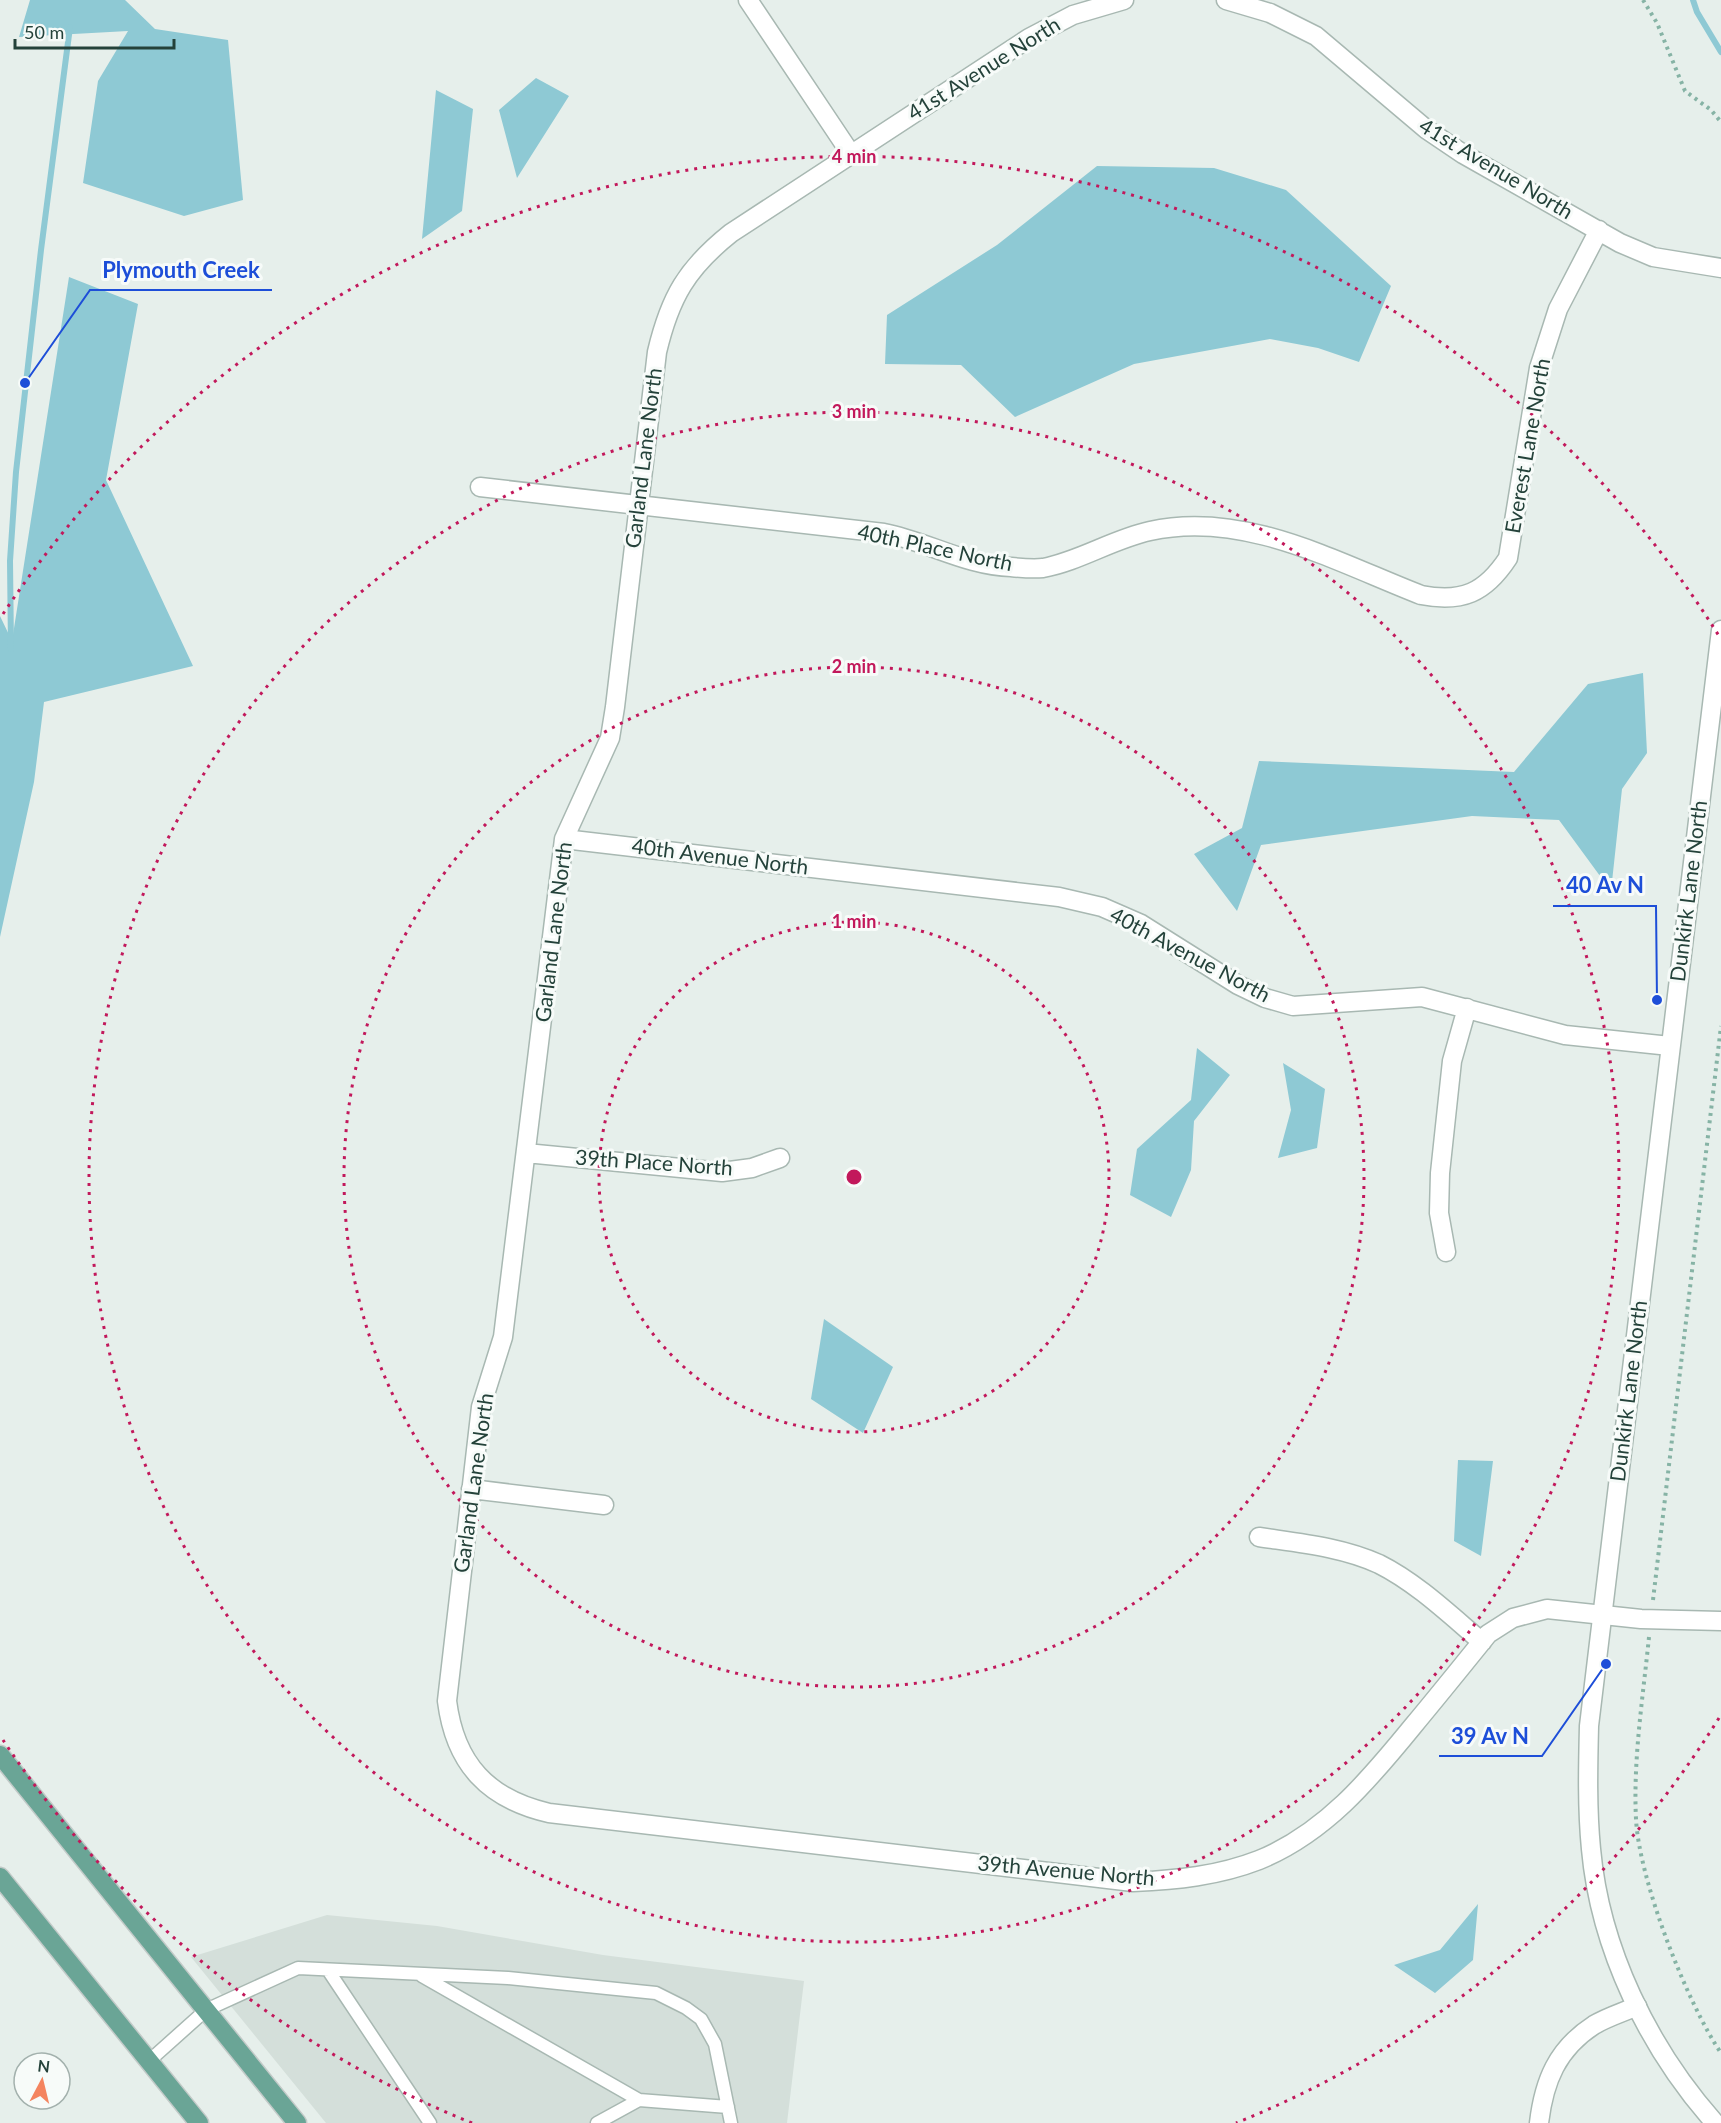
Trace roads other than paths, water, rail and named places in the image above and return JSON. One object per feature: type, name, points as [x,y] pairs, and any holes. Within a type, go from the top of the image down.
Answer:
[{"type":"main road","points":[[0,1755],[297,2123]]},
{"type":"main road","points":[[0,1876],[199,2123]]},
{"type":"street","points":[[748,0],[851,154]]},
{"type":"street","name":"41st Avenue North","points":[[851,154],[1029,38],[1073,15],[1124,0]]},
{"type":"street","name":"41st Avenue North","points":[[1226,0],[1270,13],[1316,36],[1426,129],[1463,154],[1599,230],[1653,257],[1721,268]]},
{"type":"street","name":"Garland Lane North","points":[[468,1765],[457,1743],[447,1701],[481,1407],[503,1337],[564,838],[610,738],[657,352],[665,317],[681,284],[704,255],[731,233],[851,154]]},
{"type":"street","name":"Everest Lane North","points":[[1479,589],[1496,576],[1508,558],[1539,368],[1558,309],[1599,230]]},
{"type":"street","name":"40th Place North","points":[[480,487],[884,533],[908,538],[971,561],[1007,567],[1042,568],[1150,531],[1197,525],[1245,530],[1292,544],[1420,595],[1441,599],[1461,597],[1479,589]]},
{"type":"street","name":"Dunkirk Lane North","points":[[1715,2123],[1682,2082],[1648,2030],[1622,1972],[1602,1912],[1591,1851],[1587,1788],[1589,1726],[1670,1046],[1715,738],[1721,630]]},
{"type":"street","name":"40th Avenue North","points":[[564,838],[1059,897],[1102,908],[1141,924],[1238,985],[1265,998],[1293,1006],[1422,997],[1565,1035],[1670,1046]]},
{"type":"street","points":[[1446,1252],[1439,1213],[1440,1173],[1452,1061],[1467,1008]]},
{"type":"street","name":"39th Place North","points":[[526,1152],[722,1172],[752,1168],[780,1158]]},
{"type":"street","points":[[471,1489],[604,1505]]},
{"type":"street","points":[[1259,1537],[1325,1547],[1381,1565],[1424,1594],[1482,1642]]},
{"type":"street","name":"39th Avenue North","points":[[468,1765],[492,1790],[504,1798],[526,1808],[549,1813],[1133,1882],[1182,1880],[1213,1874],[1258,1860],[1299,1839],[1339,1810],[1365,1784],[1488,1634],[1513,1618],[1529,1612],[1556,1609],[1602,1616],[1721,1621]]},
{"type":"street","points":[[1539,2123],[1542,2096],[1550,2073],[1571,2045],[1594,2025],[1637,2006]]},
{"type":"lane","points":[[149,2061],[206,2010],[298,1968],[508,1978],[656,1993],[686,2008],[701,2019],[715,2044],[731,2123]]},
{"type":"lane","points":[[328,1970],[430,2123]]},
{"type":"lane","points":[[418,1974],[639,2100],[728,2107]]},
{"type":"lane","points":[[597,2123],[639,2100]]},
{"type":"water","points":[[30,0],[125,0],[155,29],[228,40],[243,200],[184,216],[83,183],[98,81],[128,31],[19,37]]},
{"type":"water","points":[[536,78],[569,96],[517,178],[499,110]]},
{"type":"water","points":[[436,90],[473,109],[462,211],[422,239]]},
{"type":"water","points":[[1097,166],[1214,168],[1286,190],[1391,286],[1359,362],[1318,348],[1270,339],[1134,364],[1015,417],[961,365],[885,364],[887,315],[997,245]]},
{"type":"water","points":[[69,277],[138,304],[106,480],[193,666],[44,702],[34,782],[0,937],[0,616],[12,641]]},
{"type":"water","points":[[1643,673],[1647,753],[1622,789],[1611,891],[1559,820],[1472,816],[1261,845],[1237,911],[1194,854],[1242,828],[1259,761],[1514,772],[1588,684]]},
{"type":"water","points":[[1197,1048],[1230,1075],[1194,1121],[1191,1170],[1171,1217],[1130,1195],[1137,1149],[1191,1100]]},
{"type":"water","points":[[1283,1063],[1325,1089],[1317,1148],[1278,1158],[1291,1110]]},
{"type":"water","points":[[824,1319],[893,1367],[863,1433],[811,1399]]},
{"type":"water","points":[[1458,1460],[1493,1461],[1481,1556],[1454,1541]]},
{"type":"water","points":[[1478,1904],[1473,1960],[1435,1993],[1394,1965],[1440,1950]]},
{"type":"waterway","points":[[1693,0],[1697,12],[1721,52]]},
{"type":"waterway","points":[[11,649],[10,561],[16,472],[41,250],[70,27]]},
{"type":"place","name":"Plymouth Creek","points":[[25,383]]},
{"type":"place","name":"40 Av N","points":[[1657,1000]]},
{"type":"place","name":"39 Av N","points":[[1606,1664]]}]
